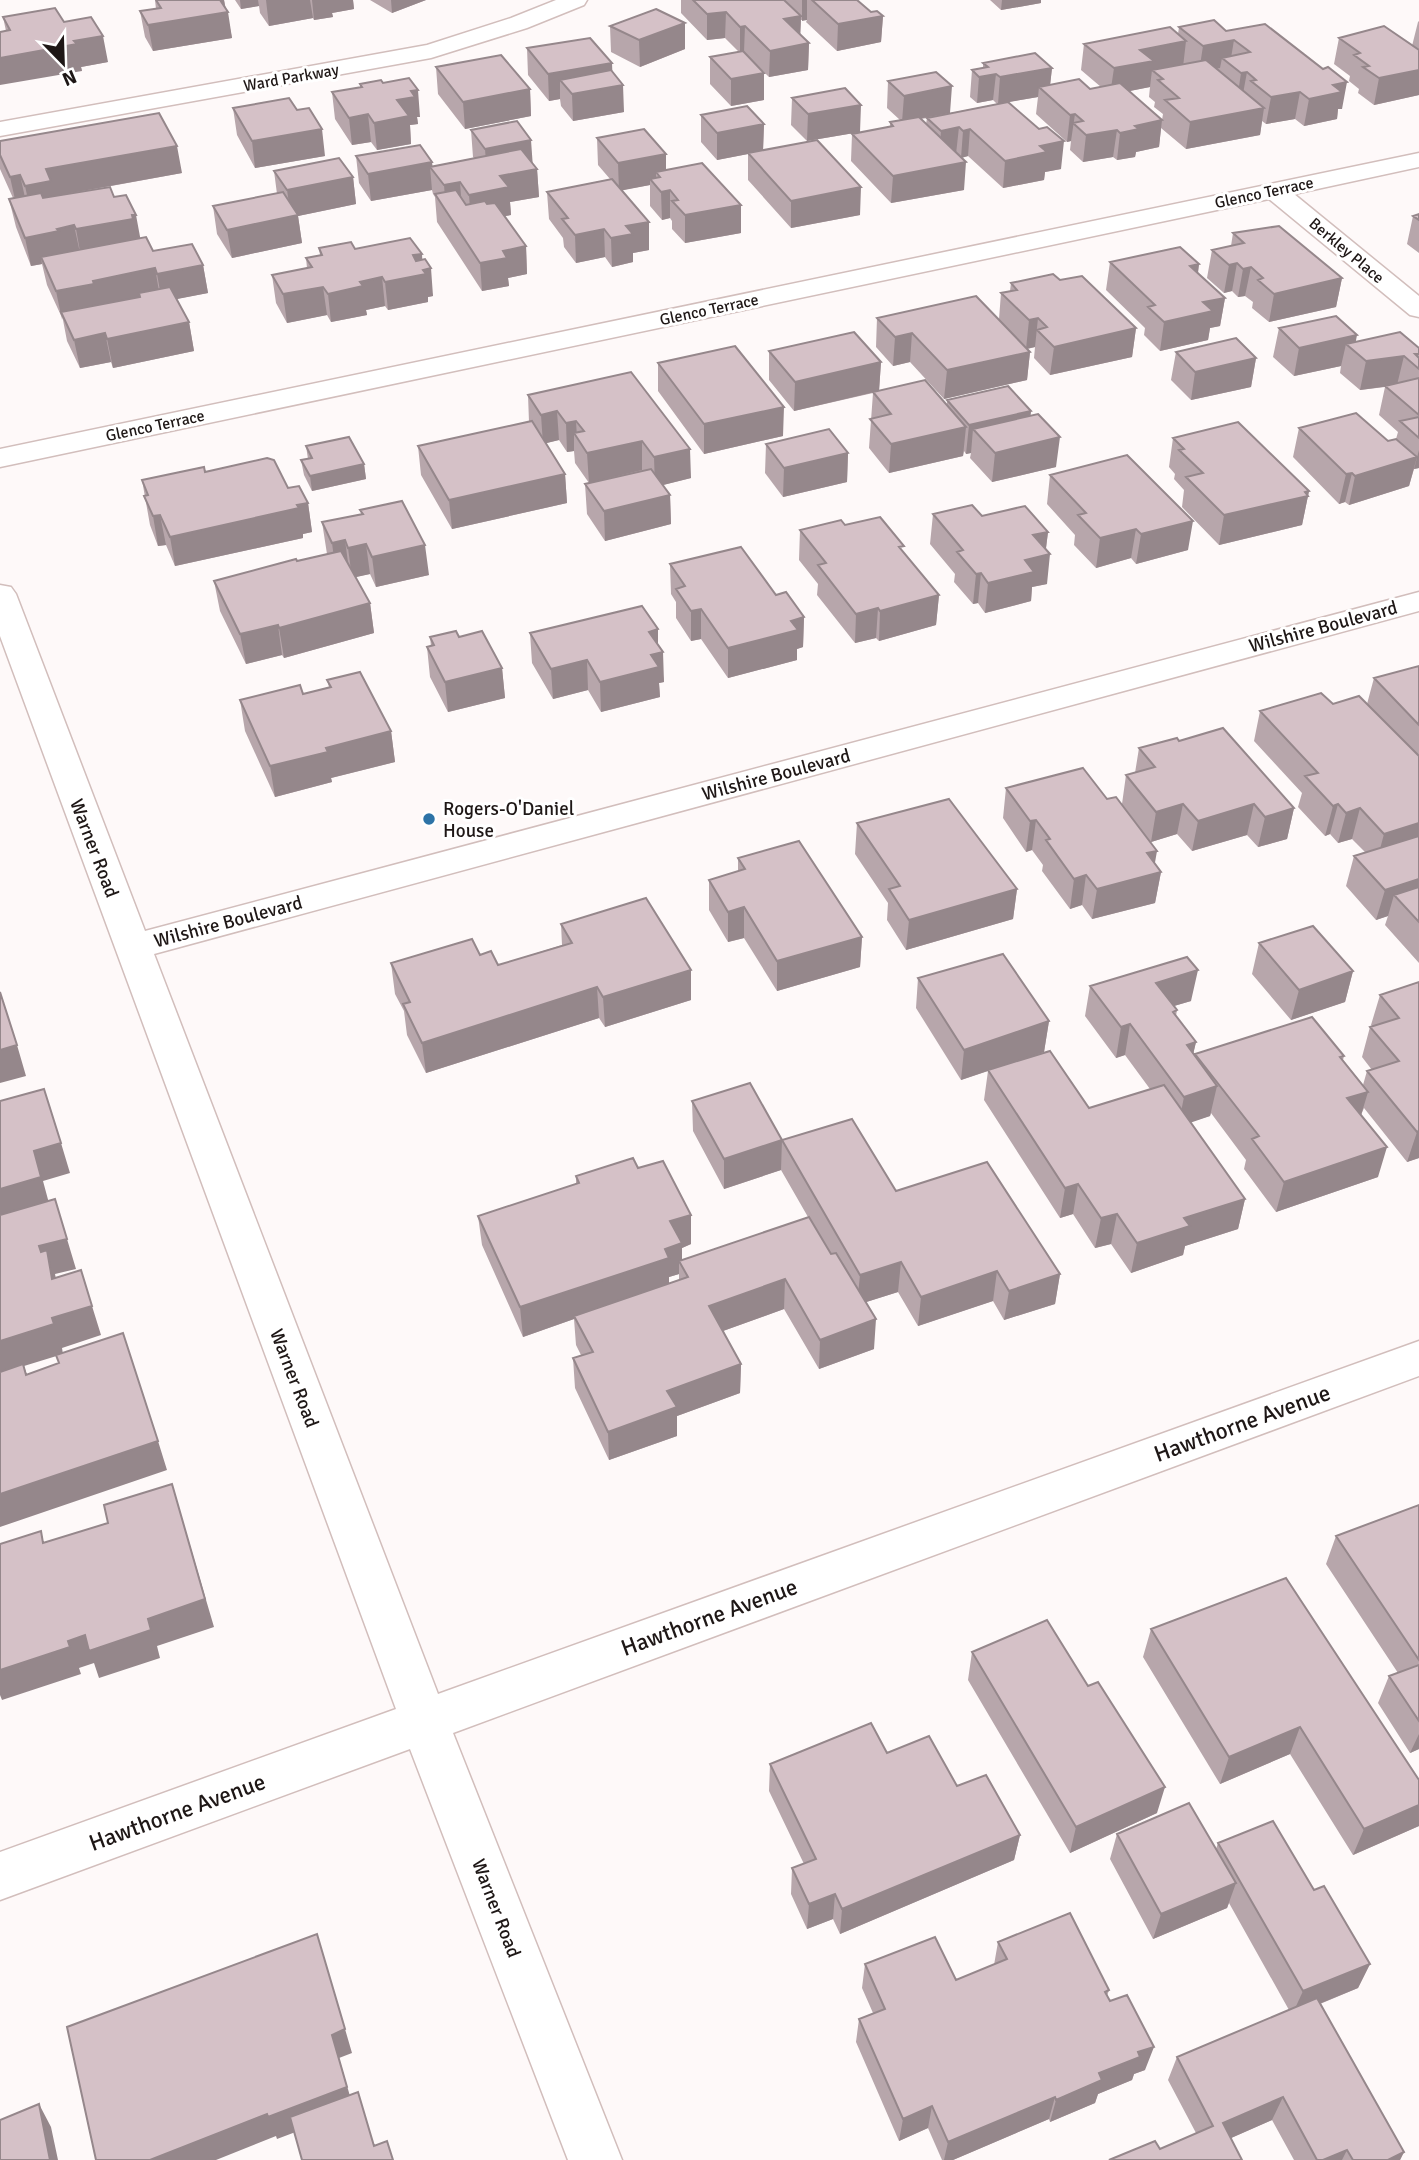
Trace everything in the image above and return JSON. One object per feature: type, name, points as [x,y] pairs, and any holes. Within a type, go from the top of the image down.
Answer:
[{"type":"street","name":"Ward Parkway","points":[[0,130],[431,51],[519,23],[576,0]]},
{"type":"street","name":"Glenco Terrace","points":[[0,458],[1419,160]]},
{"type":"street","name":"Berkley Place","points":[[1274,190],[1419,309]]},
{"type":"street","name":"Warner Road","points":[[0,594],[424,1721],[596,2160]]},
{"type":"street","name":"Wilshire Boulevard","points":[[133,947],[1419,601]]},
{"type":"street","name":"Hawthorne Avenue","points":[[0,1876],[1419,1358]]},
{"type":"building","points":[[156,0],[220,0],[228,12],[148,25],[140,11],[161,8]]},
{"type":"building","points":[[693,0],[784,0],[801,16],[784,19],[809,43],[770,51],[745,26],[740,27],[726,12],[707,14]]},
{"type":"building","points":[[812,0],[857,0],[871,12],[877,11],[883,16],[838,24]]},
{"type":"building","points":[[55,8],[64,22],[91,17],[103,36],[74,41],[77,44],[0,58],[0,32],[10,30],[3,17]]},
{"type":"building","points":[[656,9],[685,23],[639,40],[610,26]]},
{"type":"building","points":[[1214,20],[1226,31],[1265,24],[1323,69],[1328,67],[1347,82],[1333,85],[1342,92],[1309,99],[1300,92],[1271,97],[1251,81],[1256,80],[1247,72],[1241,73],[1222,58],[1250,52],[1234,40],[1203,46],[1179,27]]},
{"type":"building","points":[[1384,26],[1419,50],[1419,70],[1379,78],[1363,67],[1369,66],[1354,55],[1360,53],[1339,38]]},
{"type":"building","points":[[1170,27],[1186,41],[1140,50],[1154,61],[1114,68],[1084,44]]},
{"type":"building","points":[[590,38],[612,63],[548,74],[527,48]]},
{"type":"building","points":[[743,51],[764,73],[731,79],[710,57]]},
{"type":"building","points":[[1035,53],[1052,68],[1000,77],[996,74],[979,77],[972,70],[988,67],[983,63]]},
{"type":"building","points":[[501,55],[530,89],[463,102],[436,67]]},
{"type":"building","points":[[1206,60],[1264,108],[1190,122],[1165,100],[1179,98],[1158,80],[1163,79],[1152,70]]},
{"type":"building","points":[[611,70],[623,85],[572,94],[560,80]]},
{"type":"building","points":[[936,72],[952,86],[904,96],[888,81]]},
{"type":"building","points":[[409,78],[418,90],[411,91],[415,97],[397,100],[409,116],[374,123],[368,114],[349,118],[332,92],[362,87],[360,84],[381,80],[383,83]]},
{"type":"building","points":[[1079,79],[1090,89],[1120,83],[1162,120],[1135,126],[1139,129],[1120,133],[1117,130],[1086,135],[1073,123],[1083,121],[1075,114],[1070,115],[1039,87]]},
{"type":"building","points":[[845,88],[861,105],[808,114],[792,98]]},
{"type":"building","points":[[289,98],[297,110],[309,108],[322,129],[252,141],[233,108]]},
{"type":"building","points":[[1008,102],[1039,129],[1047,127],[1064,141],[1040,146],[1047,152],[1005,161],[970,129],[963,131],[959,127],[941,131],[927,118]]},
{"type":"building","points":[[747,106],[764,124],[717,133],[701,115]]},
{"type":"building","points":[[159,113],[177,146],[46,169],[51,181],[25,186],[20,175],[10,177],[0,155],[0,141]]},
{"type":"building","points":[[919,117],[966,162],[893,176],[852,134],[893,126],[890,122]]},
{"type":"building","points":[[517,121],[531,140],[485,149],[471,130]]},
{"type":"building","points":[[644,129],[666,154],[618,163],[597,138]]},
{"type":"building","points":[[817,140],[861,187],[791,201],[748,153]]},
{"type":"building","points":[[420,145],[432,162],[368,174],[356,156]]},
{"type":"building","points":[[521,149],[537,169],[500,176],[509,187],[469,195],[460,182],[444,185],[430,167]]},
{"type":"building","points":[[339,158],[353,177],[287,190],[274,171]]},
{"type":"building","points":[[702,163],[741,205],[685,215],[672,201],[678,200],[670,190],[661,192],[650,179],[660,177],[656,172]]},
{"type":"building","points":[[612,179],[649,222],[626,226],[633,234],[611,238],[604,229],[575,235],[562,219],[568,218],[547,192]]},
{"type":"building","points":[[110,187],[114,197],[126,195],[136,215],[132,215],[133,219],[76,229],[74,225],[25,238],[9,199],[41,193],[43,198]]},
{"type":"building","points":[[456,190],[466,205],[485,201],[487,204],[495,203],[526,246],[503,251],[507,258],[480,263],[435,194]]},
{"type":"building","points":[[283,192],[298,215],[227,230],[213,206]]},
{"type":"building","points":[[1279,226],[1342,278],[1274,294],[1258,280],[1263,278],[1251,267],[1243,269],[1237,263],[1229,265],[1212,250],[1244,243],[1233,233]]},
{"type":"building","points":[[146,237],[153,251],[192,244],[203,265],[157,274],[155,268],[56,291],[41,257]]},
{"type":"building","points":[[410,238],[422,254],[413,255],[416,261],[425,259],[431,268],[423,270],[426,274],[385,282],[382,277],[360,282],[363,286],[328,294],[323,287],[283,294],[272,275],[312,267],[306,258],[322,255],[319,248],[351,242],[355,249]]},
{"type":"building","points":[[1180,247],[1199,264],[1190,266],[1225,298],[1203,302],[1213,311],[1164,322],[1148,307],[1155,305],[1110,262]]},
{"type":"building","points":[[1053,274],[1060,280],[1082,276],[1136,328],[1054,347],[1037,330],[1047,327],[1038,318],[1029,320],[1001,293],[1017,290],[1011,283]]},
{"type":"building","points":[[170,287],[189,322],[107,339],[105,333],[74,340],[61,312],[140,297],[139,293]]},
{"type":"building","points":[[976,296],[1030,352],[947,370],[912,333],[895,337],[877,318]]},
{"type":"building","points":[[1336,316],[1357,335],[1299,348],[1279,328]]},
{"type":"building","points":[[854,332],[881,362],[795,382],[769,351]]},
{"type":"building","points":[[1400,332],[1419,348],[1419,354],[1415,354],[1419,358],[1419,369],[1404,356],[1366,361],[1346,344]]},
{"type":"building","points":[[1236,338],[1256,358],[1195,372],[1176,352]]},
{"type":"building","points":[[735,346],[784,407],[704,424],[658,363]]},
{"type":"building","points":[[631,372],[690,449],[654,457],[642,441],[587,453],[574,433],[584,431],[576,421],[566,423],[557,411],[541,415],[528,395]]},
{"type":"building","points":[[1419,378],[1419,415],[1385,386]]},
{"type":"building","points":[[925,380],[966,427],[891,444],[870,419],[891,414],[873,392]]},
{"type":"building","points":[[1008,386],[1031,411],[969,425],[947,400]]},
{"type":"building","points":[[1356,413],[1388,441],[1396,439],[1417,457],[1355,476],[1352,473],[1346,474],[1299,428]]},
{"type":"building","points":[[1038,414],[1060,437],[995,453],[973,429]]},
{"type":"building","points":[[1419,417],[1419,438],[1400,421]]},
{"type":"building","points":[[532,421],[565,474],[449,500],[418,446]]},
{"type":"building","points":[[1238,422],[1309,491],[1305,492],[1308,496],[1224,515],[1186,477],[1203,473],[1179,450],[1184,449],[1173,438]]},
{"type":"building","points":[[829,429],[848,453],[784,468],[766,444]]},
{"type":"building","points":[[349,437],[364,464],[310,476],[301,460],[312,458],[306,446]]},
{"type":"building","points":[[1127,455],[1193,521],[1141,534],[1136,529],[1100,538],[1078,515],[1086,513],[1050,475]]},
{"type":"building","points":[[267,458],[274,460],[288,488],[299,486],[308,503],[297,505],[299,508],[170,537],[160,515],[153,516],[144,496],[148,495],[142,480],[204,467],[205,472]]},
{"type":"building","points":[[651,469],[670,495],[604,511],[585,484]]},
{"type":"building","points":[[402,501],[425,545],[372,557],[366,544],[348,548],[345,540],[332,543],[322,522],[363,514],[360,510]]},
{"type":"building","points":[[972,505],[982,516],[1025,506],[1048,532],[1033,535],[1050,554],[1025,560],[1034,572],[988,583],[981,573],[976,574],[957,552],[963,550],[933,514]]},
{"type":"building","points":[[880,517],[904,546],[899,547],[939,595],[880,611],[878,608],[856,614],[818,565],[826,563],[800,530],[841,520],[845,525]]},
{"type":"building","points":[[741,547],[776,595],[786,592],[804,617],[791,621],[798,630],[728,648],[701,609],[691,611],[676,589],[685,586],[670,564]]},
{"type":"building","points":[[341,551],[370,603],[279,628],[278,625],[240,634],[214,581],[296,559],[297,561]]},
{"type":"building","points":[[642,606],[658,629],[649,632],[663,652],[651,655],[659,667],[600,682],[587,660],[551,669],[530,633]]},
{"type":"building","points":[[456,631],[459,637],[482,631],[502,668],[445,682],[427,647],[434,645],[430,637]]},
{"type":"building","points":[[1419,666],[1419,725],[1374,678]]},
{"type":"building","points":[[360,672],[391,731],[326,748],[328,752],[270,766],[240,700],[300,685],[303,694],[331,687],[327,680]]},
{"type":"building","points":[[1321,693],[1333,704],[1359,696],[1419,756],[1419,823],[1384,834],[1360,808],[1346,813],[1338,804],[1333,806],[1305,776],[1318,773],[1260,711]]},
{"type":"building","points":[[1223,728],[1294,808],[1265,817],[1254,804],[1198,821],[1183,804],[1156,812],[1126,775],[1155,767],[1139,748],[1177,738],[1179,741]]},
{"type":"building","points":[[1083,768],[1107,799],[1116,797],[1157,851],[1147,853],[1161,872],[1097,889],[1086,875],[1074,879],[1046,840],[1050,839],[1036,820],[1030,821],[1006,788]]},
{"type":"building","points":[[949,799],[1017,889],[909,920],[889,889],[900,886],[857,823]]},
{"type":"building","points":[[1419,836],[1419,879],[1385,890],[1354,856]]},
{"type":"building","points":[[799,841],[862,937],[777,961],[744,907],[728,912],[709,880],[745,869],[738,858]]},
{"type":"building","points":[[1419,887],[1419,922],[1394,895]]},
{"type":"building","points":[[646,898],[691,970],[603,997],[597,987],[422,1043],[403,1004],[410,1002],[391,963],[472,939],[480,955],[491,951],[498,965],[572,943],[561,924]]},
{"type":"building","points":[[1313,926],[1353,971],[1299,990],[1259,943]]},
{"type":"building","points":[[1003,954],[1049,1021],[964,1050],[918,978]]},
{"type":"building","points":[[1187,957],[1198,970],[1156,983],[1177,1010],[1173,1012],[1196,1042],[1187,1045],[1217,1086],[1184,1097],[1130,1024],[1121,1027],[1090,986]]},
{"type":"building","points":[[1419,982],[1417,1132],[1367,1071],[1399,1061],[1370,1027],[1399,1018],[1380,995]]},
{"type":"building","points":[[0,992],[17,1045],[0,1050]]},
{"type":"building","points":[[1312,1017],[1344,1056],[1340,1057],[1368,1092],[1347,1098],[1387,1147],[1284,1182],[1252,1139],[1259,1136],[1195,1054]]},
{"type":"building","points":[[1050,1051],[1089,1108],[1164,1085],[1245,1199],[1184,1218],[1190,1226],[1137,1243],[1117,1214],[1101,1218],[1078,1184],[1065,1188],[988,1070]]},
{"type":"building","points":[[750,1083],[782,1140],[724,1159],[692,1101]]},
{"type":"building","points":[[44,1089],[61,1143],[34,1151],[41,1177],[0,1189],[0,1101]]},
{"type":"building","points":[[852,1119],[896,1191],[987,1162],[1060,1274],[1009,1291],[997,1271],[921,1297],[901,1262],[860,1275],[782,1140]]},
{"type":"building","points":[[633,1158],[638,1168],[663,1161],[691,1215],[670,1221],[682,1243],[665,1249],[669,1258],[520,1307],[478,1216],[579,1183],[576,1176]]},
{"type":"building","points":[[55,1199],[67,1239],[39,1246],[41,1252],[47,1250],[52,1279],[81,1270],[92,1306],[52,1318],[54,1324],[0,1341],[0,1215]]},
{"type":"building","points":[[809,1217],[831,1254],[836,1253],[876,1319],[820,1340],[785,1279],[709,1306],[741,1364],[667,1391],[677,1407],[608,1432],[573,1358],[593,1352],[574,1316],[688,1277],[679,1261]]},
{"type":"building","points":[[123,1333],[158,1441],[0,1494],[0,1372],[23,1364],[26,1375],[59,1363],[56,1355]]},
{"type":"building","points":[[172,1484],[205,1599],[148,1619],[151,1630],[89,1651],[85,1635],[68,1641],[70,1647],[0,1670],[0,1544],[41,1531],[43,1543],[108,1523],[104,1505]]},
{"type":"building","points":[[1419,1505],[1419,1660],[1336,1536]]},
{"type":"building","points":[[1286,1578],[1419,1780],[1419,1805],[1364,1829],[1300,1727],[1229,1757],[1151,1629]]},
{"type":"building","points":[[1047,1620],[1088,1686],[1098,1682],[1165,1787],[1076,1827],[972,1652]]},
{"type":"building","points":[[1419,1665],[1419,1721],[1389,1676]]},
{"type":"building","points":[[871,1723],[887,1753],[929,1736],[957,1786],[986,1775],[1020,1835],[842,1909],[835,1894],[809,1904],[792,1868],[816,1859],[770,1764]]},
{"type":"building","points":[[1189,1803],[1236,1883],[1161,1914],[1117,1834]]},
{"type":"building","points":[[1273,1821],[1314,1890],[1324,1886],[1370,1964],[1303,1991],[1218,1843]]},
{"type":"building","points":[[1070,1913],[1109,1990],[1105,1992],[1110,2001],[1127,1995],[1154,2047],[1138,2052],[1140,2057],[1099,2073],[1102,2080],[948,2142],[932,2106],[903,2119],[859,2019],[885,2009],[865,1964],[935,1937],[956,1980],[1007,1959],[998,1942]]},
{"type":"building","points":[[317,1934],[345,2029],[332,2035],[347,2087],[268,2117],[267,2114],[150,2160],[96,2160],[67,2027]]},
{"type":"building","points":[[1317,1998],[1404,2152],[1388,2160],[1353,2160],[1347,2150],[1317,2160],[1283,2097],[1223,2123],[1242,2160],[1109,2160],[1155,2141],[1160,2149],[1213,2126],[1177,2057]]},
{"type":"building","points":[[358,2092],[374,2146],[387,2141],[393,2160],[302,2160],[290,2117]]},
{"type":"building","points":[[39,2104],[50,2160],[0,2160],[0,2120]]},
{"type":"place","name":"Rogers-O'Daniel House","points":[[429,819]]}]
